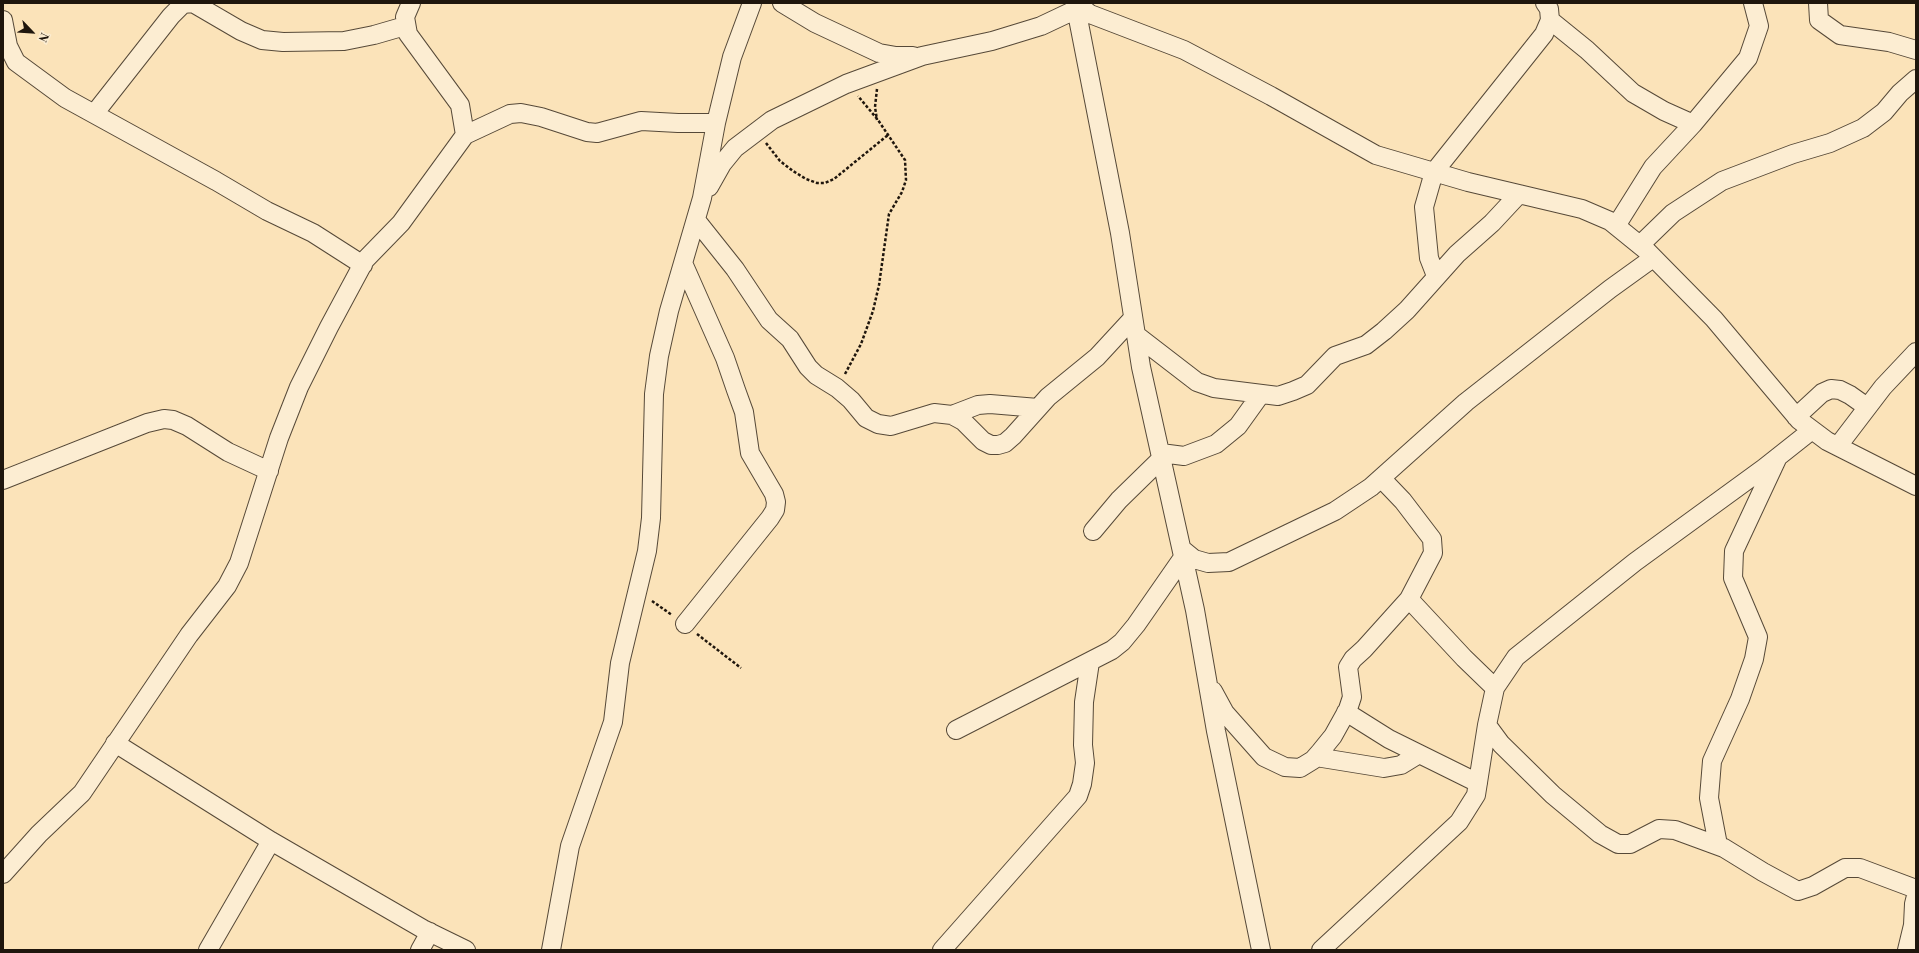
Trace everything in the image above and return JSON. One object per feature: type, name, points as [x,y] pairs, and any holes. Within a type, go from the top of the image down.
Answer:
[{"type":"street","points":[[94,114],[171,16],[183,4],[193,3],[241,31],[262,40],[283,42],[344,41],[374,35],[405,26]]},
{"type":"street","points":[[411,3],[405,17],[405,26],[414,44],[460,105],[465,135]]},
{"type":"street","points":[[551,950],[570,846],[613,722],[622,655],[647,551],[651,518],[654,394],[659,356],[683,263],[702,198],[716,123],[732,57],[752,3]]},
{"type":"street","points":[[782,3],[815,23],[879,53],[896,56],[922,56]]},
{"type":"street","points":[[702,198],[722,164],[735,148],[772,120],[848,83],[922,56],[992,41],[1041,26],[1080,7],[1105,3]]},
{"type":"street","points":[[1616,226],[1653,167],[1693,124],[1748,58],[1760,26],[1753,3]]},
{"type":"street","points":[[1818,3],[1819,20],[1840,35],[1890,42],[1916,50]]},
{"type":"street","points":[[1080,7],[1184,50],[1271,96],[1376,155],[1434,172],[1582,209],[1610,221],[1653,258],[1714,320],[1796,417],[1812,430],[1838,446],[1916,486]]},
{"type":"street","points":[[1080,7],[1120,233],[1141,368],[1162,455],[1183,553],[1216,731],[1261,950]]},
{"type":"street","points":[[1548,11],[1633,93],[1664,112],[1693,124]]},
{"type":"street","points":[[1436,276],[1429,258],[1424,207],[1434,172],[1544,34],[1548,11]]},
{"type":"street","points":[[3,20],[8,46],[16,62],[65,98],[216,180],[268,211],[313,233],[363,265]]},
{"type":"street","points":[[1640,246],[1673,213],[1722,181],[1793,154],[1830,143],[1863,128],[1884,112],[1900,93],[1916,79]]},
{"type":"street","points":[[3,874],[39,834],[82,794],[189,635],[228,586],[239,563],[279,438],[299,387],[363,265],[378,245],[401,223],[465,135],[510,114],[521,113],[541,117],[587,132],[597,133],[641,121],[678,124],[716,123]]},
{"type":"street","points":[[1135,327],[1197,382],[1214,388],[1278,396],[1307,385],[1335,356],[1366,345],[1384,331],[1406,310],[1457,254],[1492,223],[1519,194]]},
{"type":"street","points":[[696,220],[735,269],[769,320],[790,340],[808,367],[816,375],[837,388],[851,400],[866,418],[878,424],[891,426],[934,413],[952,415],[963,421],[983,441],[991,445],[998,445],[1013,436],[1048,397],[1135,327]]},
{"type":"street","points":[[1183,553],[1194,559],[1208,563],[1229,562],[1335,511],[1381,478],[1466,402],[1604,293],[1653,258]]},
{"type":"street","points":[[683,263],[744,412],[750,454],[774,494],[776,502],[775,510],[770,518],[685,624]]},
{"type":"street","points":[[1838,446],[1867,407],[1916,352]]},
{"type":"street","points":[[1796,417],[1822,393],[1831,389],[1850,395],[1867,407]]},
{"type":"street","points":[[1093,531],[1119,500],[1162,455],[1184,456],[1216,444],[1238,426],[1261,394]]},
{"type":"street","points":[[952,415],[978,405],[990,404],[1038,408]]},
{"type":"street","points":[[3,480],[148,423],[164,419],[172,420],[187,426],[228,452],[269,471]]},
{"type":"street","points":[[1321,950],[1459,822],[1476,795],[1487,725],[1495,688],[1516,657],[1553,626],[1607,586],[1635,562],[1778,457],[1812,430]]},
{"type":"street","points":[[1718,845],[1709,798],[1712,761],[1740,699],[1754,659],[1758,637],[1733,578],[1734,551],[1778,457]]},
{"type":"street","points":[[1208,684],[1225,713],[1264,757],[1285,767],[1300,768],[1316,757],[1333,736],[1352,697],[1348,666],[1409,599],[1433,553],[1432,540],[1403,501],[1381,478]]},
{"type":"street","points":[[956,730],[1112,650],[1122,642],[1183,553]]},
{"type":"street","points":[[1409,599],[1464,658],[1495,688]]},
{"type":"street","points":[[942,950],[1078,796],[1082,784],[1084,763],[1084,702],[1090,662]]},
{"type":"street","points":[[1346,712],[1388,739],[1478,783]]},
{"type":"street","points":[[1487,725],[1501,744],[1553,796],[1600,834],[1618,844],[1630,844],[1659,829],[1675,830],[1718,845],[1798,891],[1812,886],[1845,868],[1860,868],[1916,889]]},
{"type":"street","points":[[115,743],[271,841],[430,932],[466,950]]},
{"type":"street","points":[[1316,757],[1384,768],[1401,765],[1419,754]]},
{"type":"street","points":[[208,950],[271,841]]},
{"type":"street","points":[[1907,950],[1913,925],[1916,896]]},
{"type":"street","points":[[420,950],[430,932]]},
{"type":"path","points":[[878,120],[875,107],[881,71]]},
{"type":"path","points":[[837,388],[861,344],[873,311],[879,285],[889,214],[902,192],[906,180],[904,160],[878,120],[848,83]]},
{"type":"path","points":[[758,131],[780,161],[806,179],[817,183],[825,183],[834,179],[888,135]]}]
